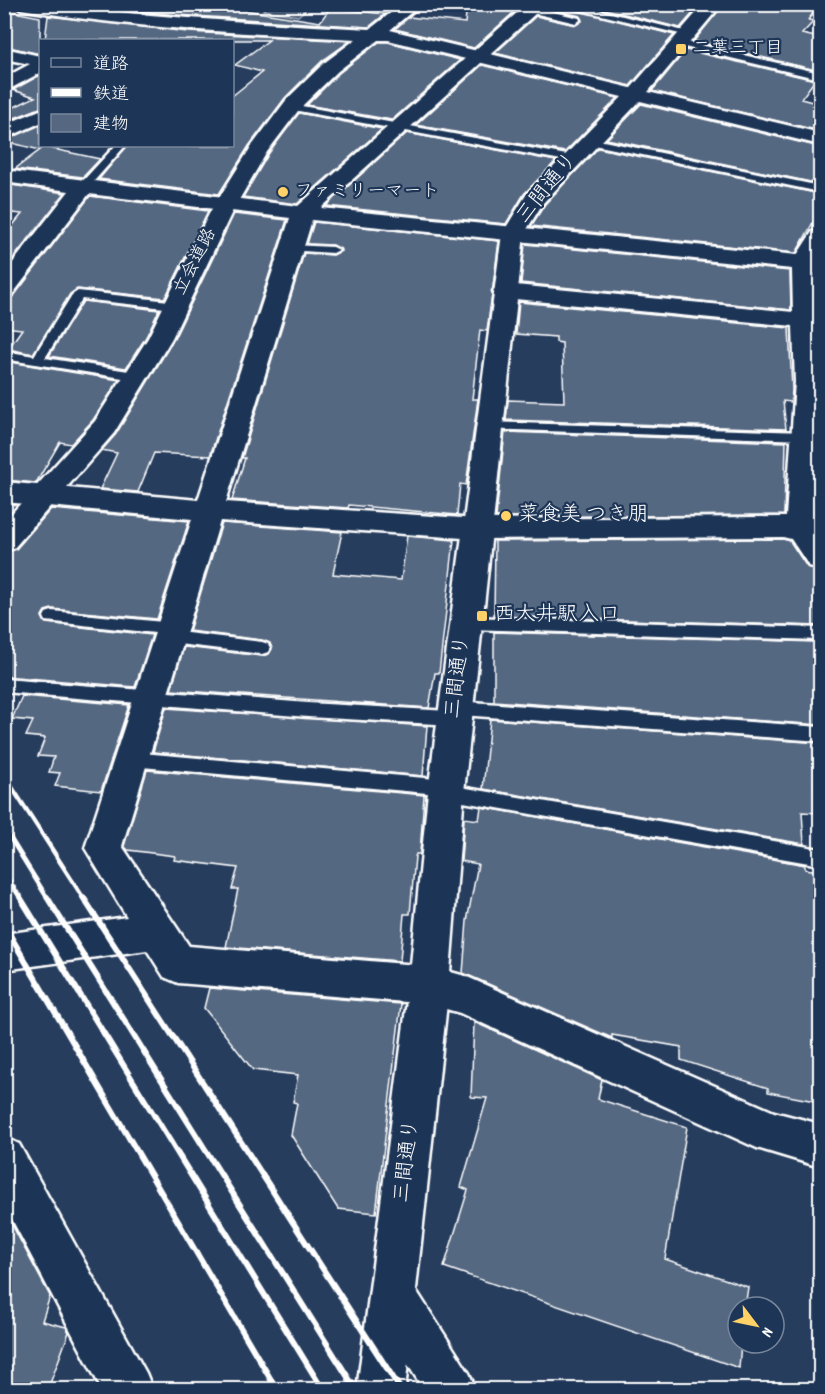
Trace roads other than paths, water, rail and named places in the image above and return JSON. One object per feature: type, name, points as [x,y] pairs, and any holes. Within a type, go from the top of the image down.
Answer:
[{"type":"street","points":[[21,4],[84,15],[233,27],[388,35],[820,139]]},
{"type":"street","name":"立会道路","points":[[4,542],[105,427],[160,338],[174,305],[225,205],[258,151],[291,106],[331,67],[413,4]]},
{"type":"street","name":"三間通り","points":[[381,1389],[429,985],[446,790],[513,234],[534,200],[635,94],[714,4]]},
{"type":"street","points":[[535,7],[303,213],[103,848],[178,964],[429,985],[465,995],[772,1133],[820,1145]]},
{"type":"street","points":[[205,39],[233,27],[251,12]]},
{"type":"street","points":[[4,53],[39,61]]},
{"type":"street","points":[[4,86],[39,67]]},
{"type":"street","points":[[4,133],[39,116]]},
{"type":"street","points":[[4,176],[225,205],[812,265]]},
{"type":"street","points":[[4,290],[84,186]]},
{"type":"street","points":[[800,530],[811,503],[810,443],[814,383],[804,320],[812,265],[820,237]]},
{"type":"street","points":[[505,291],[804,320]]},
{"type":"street","points":[[4,492],[210,510],[477,529],[783,527],[800,530],[820,558]]},
{"type":"street","points":[[4,952],[157,931]]},
{"type":"street","points":[[4,1159],[129,1389]]},
{"type":"street","points":[[392,1296],[452,1389]]},
{"type":"lane","points":[[560,4],[820,76]]},
{"type":"lane","points":[[535,7],[576,20]]},
{"type":"lane","points":[[291,106],[572,159]]},
{"type":"lane","points":[[589,141],[820,189]]},
{"type":"lane","points":[[84,186],[119,147]]},
{"type":"lane","points":[[291,248],[333,250]]},
{"type":"lane","points":[[37,361],[78,295],[174,305]]},
{"type":"lane","points":[[4,355],[135,376]]},
{"type":"lane","points":[[489,426],[810,443]]},
{"type":"lane","points":[[52,616],[262,648]]},
{"type":"lane","points":[[466,622],[820,634]]},
{"type":"lane","points":[[4,685],[308,710],[455,713],[820,734]]},
{"type":"lane","points":[[131,759],[446,790],[820,857]]},
{"type":"railway","points":[[4,775],[84,899]]},
{"type":"railway","points":[[4,828],[48,899]]},
{"type":"railway","points":[[4,872],[21,899]]},
{"type":"railway","points":[[20,897],[323,1390]]},
{"type":"railway","points":[[47,897],[356,1390]]},
{"type":"railway","points":[[83,897],[401,1390]]},
{"type":"railway","points":[[4,925],[277,1390]]},
{"type":"place","name":"二葉三丁目","points":[[681,49]]},
{"type":"place","name":"ファミリーマート","points":[[283,192]]},
{"type":"place","name":"菜食美 つき朋","points":[[506,516]]},
{"type":"place","name":"西大井駅入口","points":[[482,616]]}]
